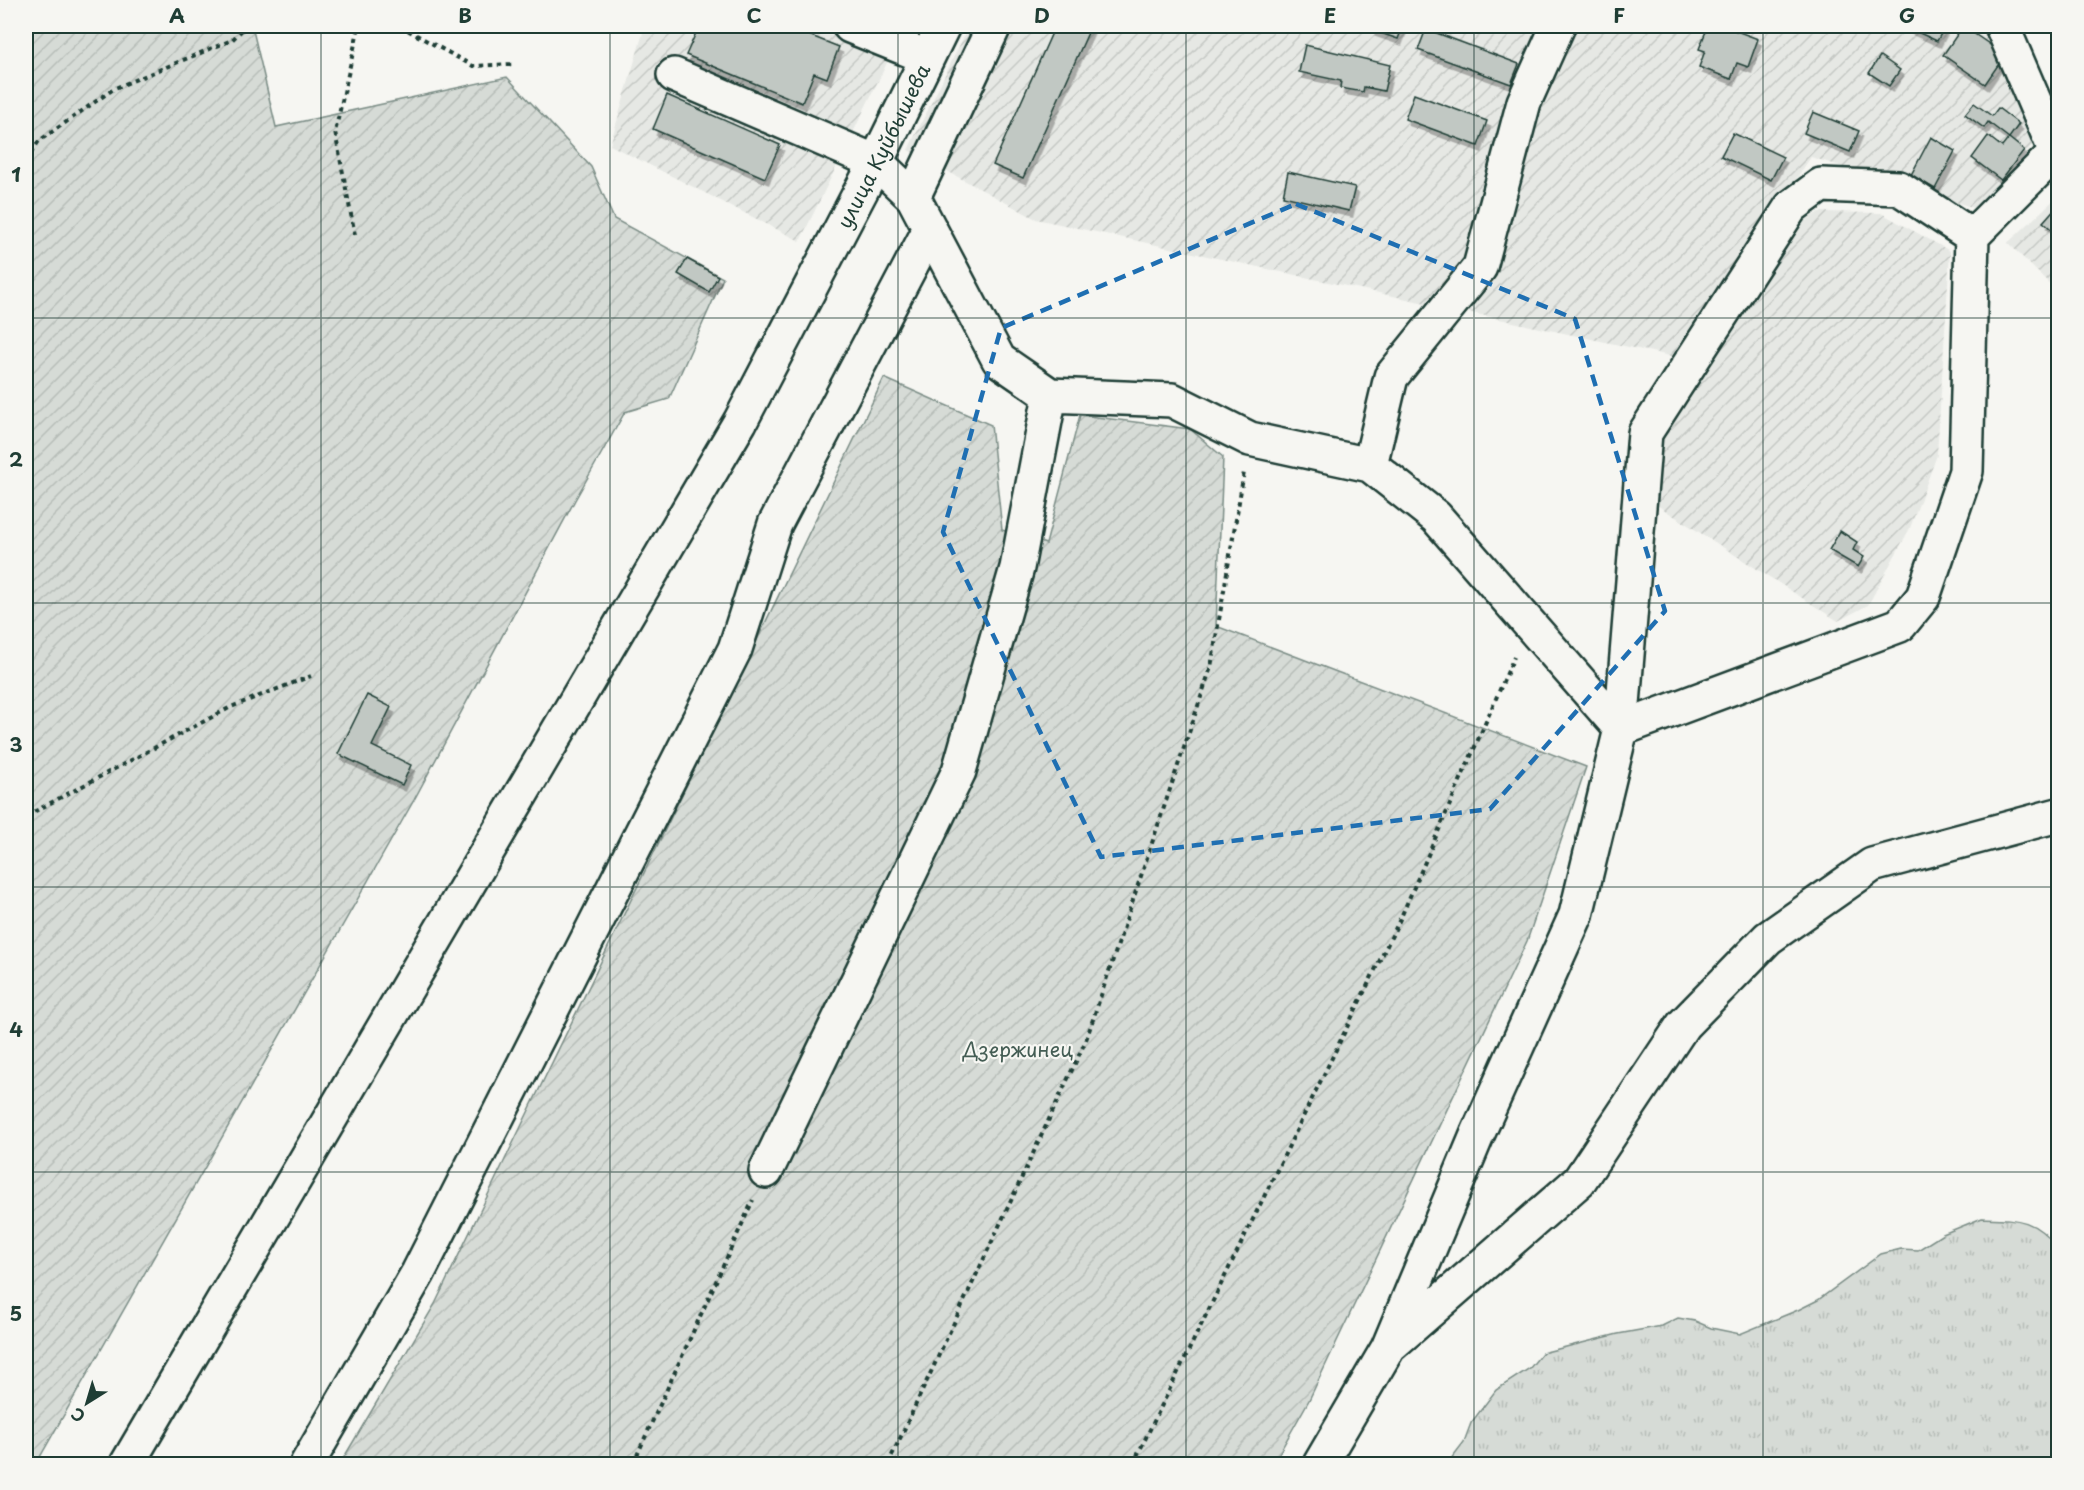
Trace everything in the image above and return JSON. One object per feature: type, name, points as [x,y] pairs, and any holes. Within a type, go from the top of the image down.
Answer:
[{"type":"main road","points":[[850,26],[927,57]]},
{"type":"main road","name":"улица Куйбышева","points":[[127,1464],[740,422],[876,162],[943,26]]},
{"type":"main road","points":[[912,196],[994,26]]},
{"type":"main road","points":[[1370,465],[1391,377],[1480,267],[1524,102],[1558,26]]},
{"type":"main road","points":[[1621,729],[1900,625],[1923,597],[1966,471],[1972,236],[2057,153],[2002,26]]},
{"type":"main road","points":[[674,75],[876,162],[912,196],[999,360],[1050,395],[1172,400],[1250,439],[1370,465],[1436,517],[1621,729]]},
{"type":"main road","points":[[1320,1464],[1388,1348],[1478,1133],[1576,915],[1621,729],[1645,433],[1791,207],[1821,184],[1899,188],[1972,236]]},
{"type":"main road","points":[[307,1464],[418,1273],[735,649],[775,524],[930,229]]},
{"type":"main road","points":[[766,1171],[959,771],[1017,568],[1050,395]]},
{"type":"main road","points":[[1388,1348],[1579,1181],[1683,1025],[1768,938],[1872,865],[2058,815]]},
{"type":"path","points":[[26,160],[39,141],[115,88],[232,40],[246,26]]},
{"type":"path","points":[[355,235],[335,132],[359,26]]},
{"type":"path","points":[[400,26],[473,66],[514,64]]},
{"type":"path","points":[[888,1464],[1086,1040],[1211,667],[1250,439]]},
{"type":"path","points":[[1133,1464],[1401,917],[1529,624]]},
{"type":"path","points":[[26,816],[231,706],[311,676]]},
{"type":"path","points":[[633,1464],[766,1171]]},
{"type":"highlighted area","points":[[1296,204],[1575,319],[1665,611],[1490,809],[1101,857],[943,532],[1001,328]]},
{"type":"shaded area","points":[[645,26],[905,26],[800,241],[610,145]]},
{"type":"shaded area","points":[[969,26],[1991,26],[2040,135],[1981,210],[1811,157],[1675,357],[1036,219],[908,150]]},
{"type":"shaded area","points":[[2058,196],[2058,292],[2008,243]]},
{"type":"shaded area","points":[[1819,212],[1881,213],[1950,251],[1937,455],[1910,528],[1868,605],[1838,621],[1649,500],[1654,441],[1792,229]]},
{"type":"green space","points":[[26,26],[252,26],[276,127],[507,77],[591,167],[614,219],[723,278],[669,399],[625,412],[575,500],[414,800],[36,1464],[26,1464]]},
{"type":"green space","name":"Дзержинец","points":[[884,378],[991,425],[1002,530],[1046,544],[1080,415],[1190,429],[1223,457],[1216,626],[1586,767],[1527,941],[1309,1400],[1273,1464],[340,1464],[435,1304]]},
{"type":"green space","points":[[1982,1218],[2024,1222],[2041,1231],[2058,1248],[2058,1464],[1447,1464],[1464,1442],[1471,1423],[1496,1390],[1530,1368],[1542,1353],[1618,1334],[1662,1326],[1678,1318],[1740,1334],[1818,1300],[1881,1254],[1901,1249],[1918,1250],[1943,1234]]},
{"type":"building","points":[[699,26],[786,26],[839,47],[827,78],[814,73],[802,103],[686,55]]},
{"type":"building","points":[[1055,26],[1091,26],[1023,178],[993,165]]},
{"type":"building","points":[[1374,26],[1403,26],[1398,39],[1372,30]]},
{"type":"building","points":[[1708,26],[1723,26],[1758,39],[1748,67],[1737,63],[1731,79],[1699,67],[1705,51],[1699,49]]},
{"type":"building","points":[[1904,26],[1945,26],[1937,41]]},
{"type":"building","points":[[1963,26],[2005,55],[1985,84],[1943,55]]},
{"type":"building","points":[[1426,29],[1519,64],[1511,84],[1418,50]]},
{"type":"building","points":[[1305,45],[1390,65],[1384,91],[1364,87],[1363,92],[1340,88],[1341,81],[1299,72]]},
{"type":"building","points":[[1880,56],[1900,70],[1889,86],[1869,73]]},
{"type":"building","points":[[1414,94],[1487,121],[1478,146],[1405,119]]},
{"type":"building","points":[[667,95],[780,145],[765,178],[653,129]]},
{"type":"building","points":[[1974,103],[1992,116],[1998,108],[2019,124],[2009,138],[1988,122],[1984,128],[1965,114]]},
{"type":"building","points":[[1813,112],[1859,131],[1850,152],[1804,133]]},
{"type":"building","points":[[1733,133],[1783,157],[1771,180],[1721,156]]},
{"type":"building","points":[[1988,136],[2002,147],[2009,138],[2024,150],[2001,180],[1972,158]]},
{"type":"building","points":[[1931,137],[1955,151],[1935,189],[1911,175]]},
{"type":"building","points":[[1288,172],[1355,187],[1349,211],[1283,196]]},
{"type":"building","points":[[2058,207],[2058,235],[2043,222]]},
{"type":"building","points":[[687,259],[718,276],[709,292],[678,274]]},
{"type":"building","points":[[1840,531],[1857,542],[1853,550],[1864,557],[1858,567],[1829,550]]},
{"type":"building","points":[[367,695],[391,707],[372,746],[411,765],[402,785],[338,754]]}]
